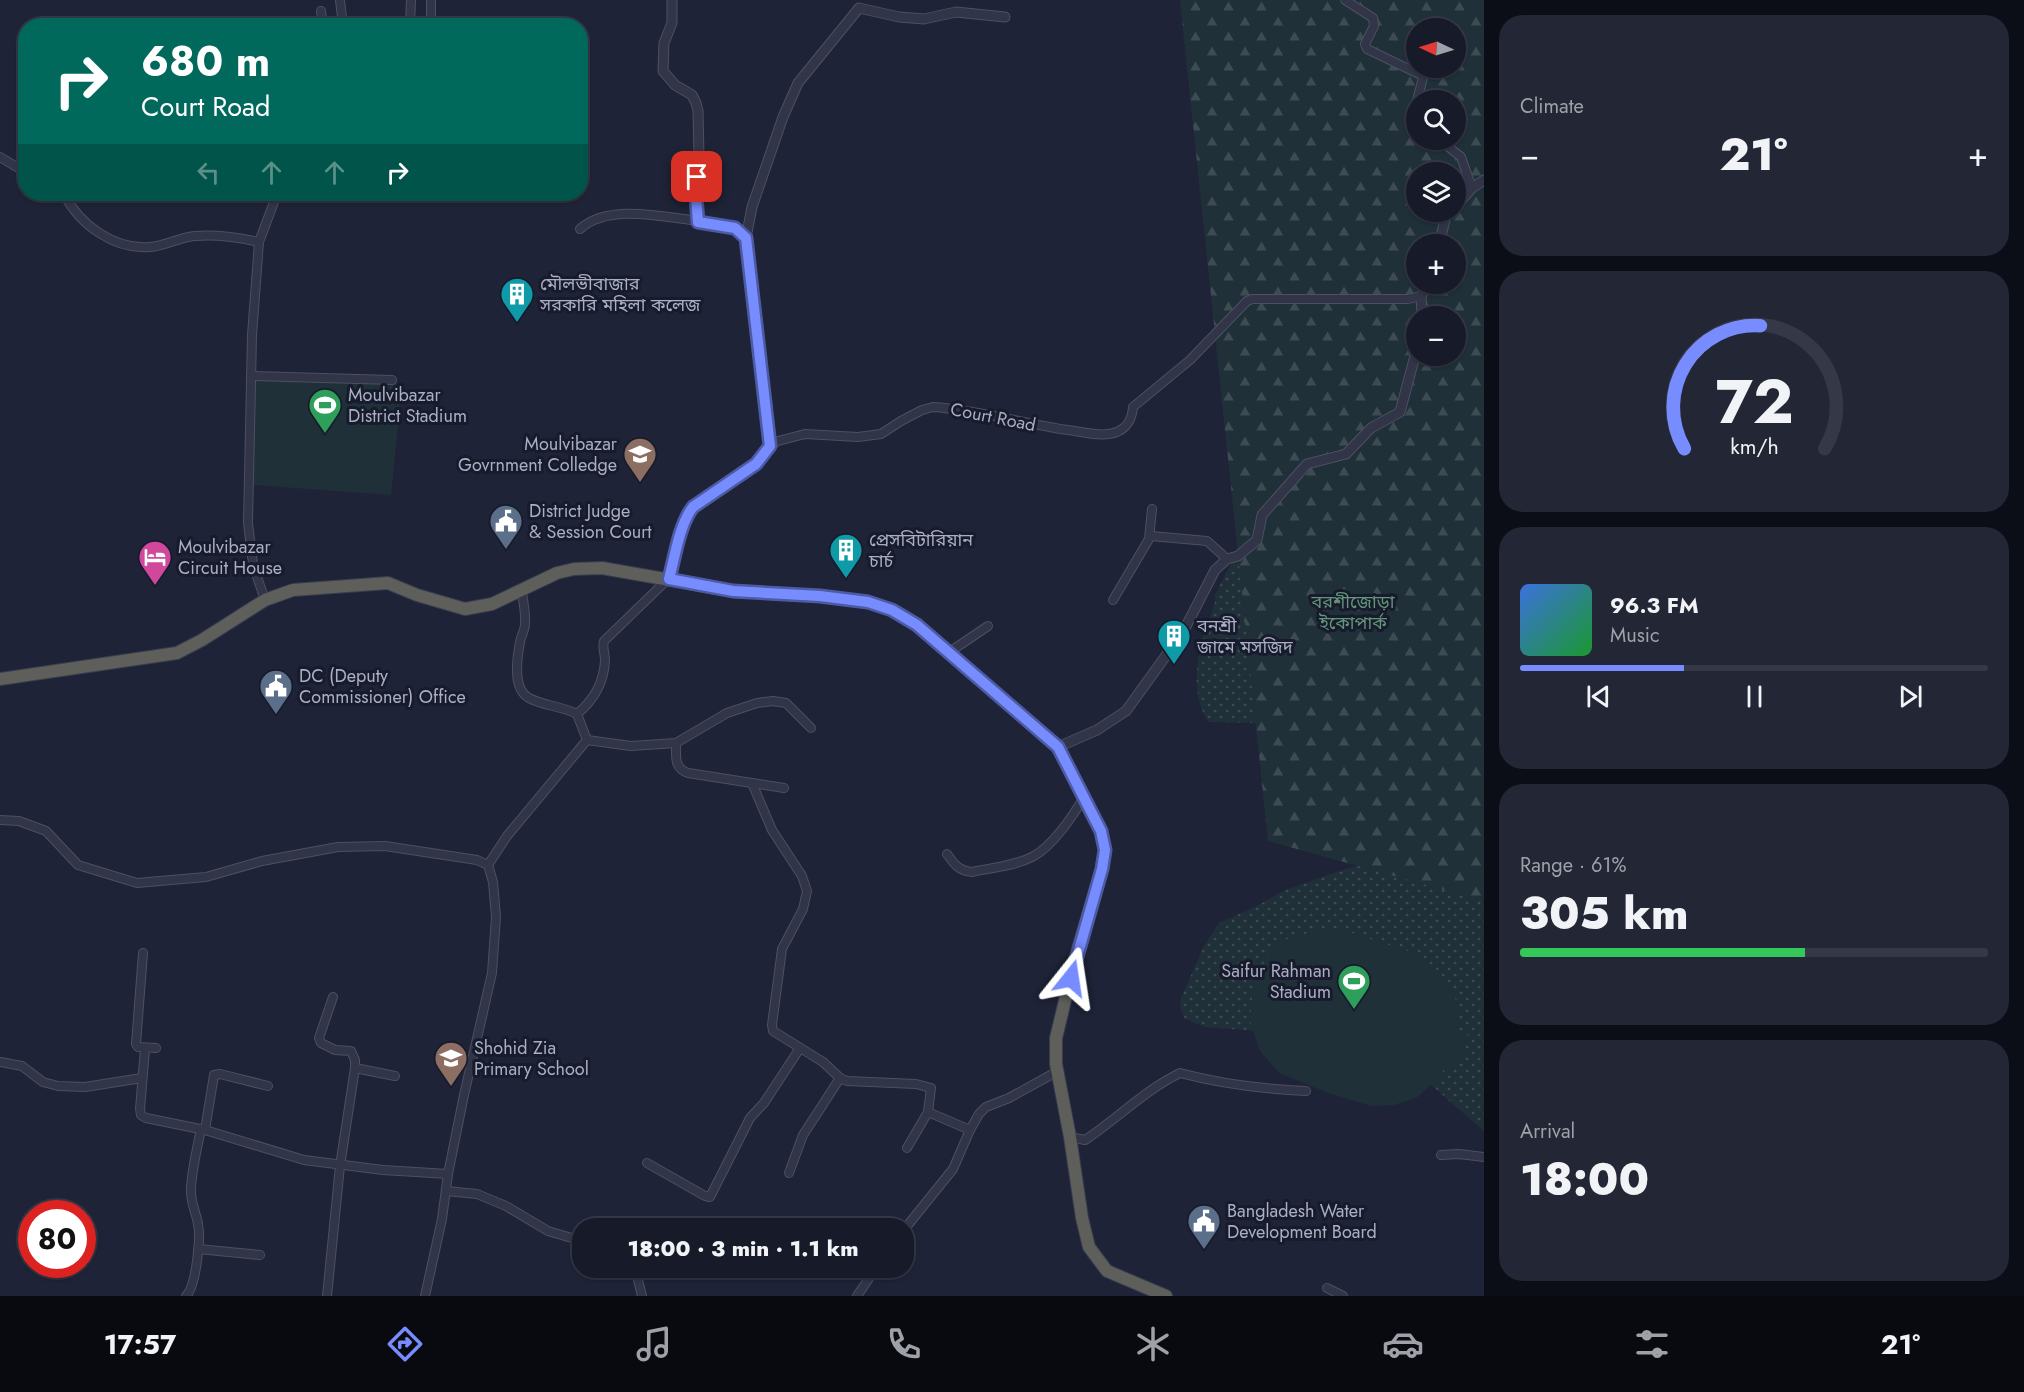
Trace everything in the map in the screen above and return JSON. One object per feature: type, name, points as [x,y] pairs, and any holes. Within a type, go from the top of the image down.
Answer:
[{"type":"highway","points":[[0,679],[177,653],[265,600],[293,590],[388,583],[417,595],[465,609],[492,604],[522,592],[557,573],[574,569],[602,568],[733,591],[820,596],[868,602],[892,610],[917,625],[1058,747],[1101,831],[1105,850],[1102,869],[1075,958],[1056,1038],[1058,1071],[1082,1218],[1089,1247],[1107,1271],[1166,1296]]},
{"type":"street","points":[[340,0],[341,18]]},
{"type":"street","points":[[410,18],[411,0]]},
{"type":"street","points":[[430,0],[431,18]]},
{"type":"street","points":[[672,0],[672,23],[664,42],[663,71],[675,85],[692,95],[696,102],[699,156],[696,197],[698,222]]},
{"type":"street","points":[[1345,0],[1373,18],[1374,26],[1365,44],[1366,49],[1421,75],[1424,78],[1420,90]]},
{"type":"street","points":[[770,446],[746,238],[752,207],[783,117],[798,83],[859,8],[899,17],[924,19],[956,12],[1005,17]]},
{"type":"street","points":[[321,12],[322,18]]},
{"type":"street","points":[[1452,150],[1461,157],[1472,188]]},
{"type":"street","points":[[0,157],[18,168]]},
{"type":"street","points":[[1466,195],[1484,180]]},
{"type":"street","points":[[68,201],[92,227],[109,239],[127,245],[149,248],[174,243],[192,236],[227,235],[259,242]]},
{"type":"street","points":[[265,600],[253,565],[248,524],[251,376],[259,242],[274,201]]},
{"type":"street","points":[[580,229],[587,223],[607,216],[644,214],[735,228],[746,238]]},
{"type":"street","points":[[1421,296],[1422,306]]},
{"type":"street","name":"Court Road","points":[[669,579],[686,515],[693,507],[756,464],[770,446],[778,441],[805,434],[858,437],[881,434],[922,410],[933,407],[1106,435],[1126,426],[1132,418],[1133,407],[1190,360],[1247,301],[1252,299],[1408,299],[1421,296]]},
{"type":"street","points":[[1058,747],[1097,730],[1126,711],[1183,632],[1215,570],[1227,559],[1238,556],[1257,540],[1262,515],[1307,464],[1346,454],[1371,428],[1400,412],[1412,366]]},
{"type":"street","points":[[251,376],[392,380]]},
{"type":"street","points":[[1113,600],[1151,536],[1152,509]]},
{"type":"street","points":[[1151,536],[1207,541],[1227,559]]},
{"type":"street","points":[[577,714],[589,704],[599,687],[605,664],[602,645],[604,642],[669,579]]},
{"type":"street","points":[[522,592],[526,616],[519,660],[520,690],[526,697],[577,714],[587,740]]},
{"type":"street","points":[[948,653],[988,626]]},
{"type":"street","points":[[587,740],[631,746],[676,743],[727,712],[773,701],[786,702],[811,728]]},
{"type":"street","points":[[488,865],[507,836],[587,740]]},
{"type":"street","points":[[676,743],[677,766],[680,770],[784,788]]},
{"type":"street","points":[[752,783],[772,830],[806,884],[807,891],[803,909],[782,949],[773,1031],[823,1062],[846,1081],[916,1084],[932,1088],[928,1112],[907,1148]]},
{"type":"street","points":[[947,854],[956,866],[972,872],[1031,858],[1042,851],[1072,816],[1084,797]]},
{"type":"street","points":[[0,820],[19,820],[46,831],[78,865],[138,883],[206,877],[262,861],[338,847],[385,846],[477,860],[488,865],[493,882],[496,917],[492,973],[448,1174],[442,1219],[425,1296]]},
{"type":"street","points":[[142,953],[135,1040],[138,1047],[156,1048]]},
{"type":"street","points":[[327,1296],[340,1166],[356,1068],[351,1051],[334,1050],[321,1044],[319,1038],[333,997]]},
{"type":"street","points":[[647,1164],[710,1197],[750,1118],[765,1104],[800,1048]]},
{"type":"street","points":[[145,1049],[141,1114],[146,1118],[203,1130],[304,1160],[340,1166],[448,1174]]},
{"type":"street","points":[[0,1062],[22,1066],[44,1082],[58,1086],[86,1087],[142,1078]]},
{"type":"street","points":[[356,1068],[395,1076]]},
{"type":"street","points":[[913,1218],[953,1169],[979,1114],[986,1107],[1009,1098],[1058,1071]]},
{"type":"street","points":[[1070,1137],[1085,1140],[1108,1125],[1159,1083],[1180,1073],[1243,1086],[1306,1091]]},
{"type":"street","points":[[186,1296],[191,1288],[198,1249],[199,1227],[191,1201],[191,1188],[214,1075],[220,1074],[268,1086]]},
{"type":"street","points":[[789,1173],[803,1136],[840,1078]]},
{"type":"street","points":[[928,1112],[970,1130]]},
{"type":"street","points":[[1441,1155],[1459,1154],[1484,1157]]},
{"type":"street","points":[[446,1191],[477,1194],[506,1206],[548,1231],[572,1238]]},
{"type":"street","points":[[198,1249],[260,1255]]},
{"type":"street","points":[[637,1278],[642,1296]]},
{"type":"street","points":[[858,1296],[870,1278]]},
{"type":"street","points":[[1327,1288],[1342,1296]]},
{"type":"green space","points":[[1180,0],[1484,0],[1484,901],[1268,841]]},
{"type":"green space","name":"বরশীজোড়া ইকোপার্ক","points":[[1484,131],[1484,1131],[1429,1083],[1258,1031],[1205,1027],[1185,1019],[1180,1007],[1181,998],[1204,946],[1219,923],[1283,891],[1381,859],[1269,723],[1208,722],[1201,707],[1198,692],[1198,662],[1215,595],[1242,542],[1444,366],[1466,366],[1466,306],[1455,306],[1455,294],[1466,294],[1464,234]]},
{"type":"green space","name":"Moulvibazar District Stadium","points":[[255,380],[402,383],[391,495],[253,485]]},
{"type":"green space","name":"Saifur Rahman Stadium","points":[[1337,928],[1414,953],[1435,967],[1456,1000],[1458,1031],[1468,1035],[1458,1068],[1447,1066],[1418,1097],[1394,1105],[1371,1106],[1328,1093],[1279,1073],[1260,1051],[1250,1021],[1253,987],[1265,960],[1284,940],[1314,931]]},
{"type":"place","name":"মৌলভীবাজার সরকারি মহিলা কলেজ","points":[[517,323]]},
{"type":"place","name":"Moulvibazar District Stadium","points":[[325,434]]},
{"type":"place","name":"Moulvibazar Govrnment Colledge","points":[[640,483]]},
{"type":"place","name":"District Judge & Session Court","points":[[506,550]]},
{"type":"place","name":"প্রেসবিটারিয়ান চার্চ","points":[[846,579]]},
{"type":"place","name":"Moulvibazar Circuit House","points":[[155,586]]},
{"type":"place","name":"বনশ্রী জামে মসজিদ","points":[[1174,665]]},
{"type":"place","name":"DC (Deputy Commissioner) Office","points":[[276,715]]},
{"type":"place","name":"Saifur Rahman Stadium","points":[[1354,1010]]},
{"type":"place","name":"Shohid Zia Primary School","points":[[451,1087]]},
{"type":"place","name":"Bangladesh Water Development Board","points":[[1204,1250]]},
{"type":"route","points":[[697,177],[698,222],[735,228],[746,238],[770,446],[756,464],[693,507],[686,515],[669,579],[733,591],[820,596],[868,602],[892,610],[917,625],[1058,747],[1101,831],[1105,850],[1102,869],[1071,978]]}]
